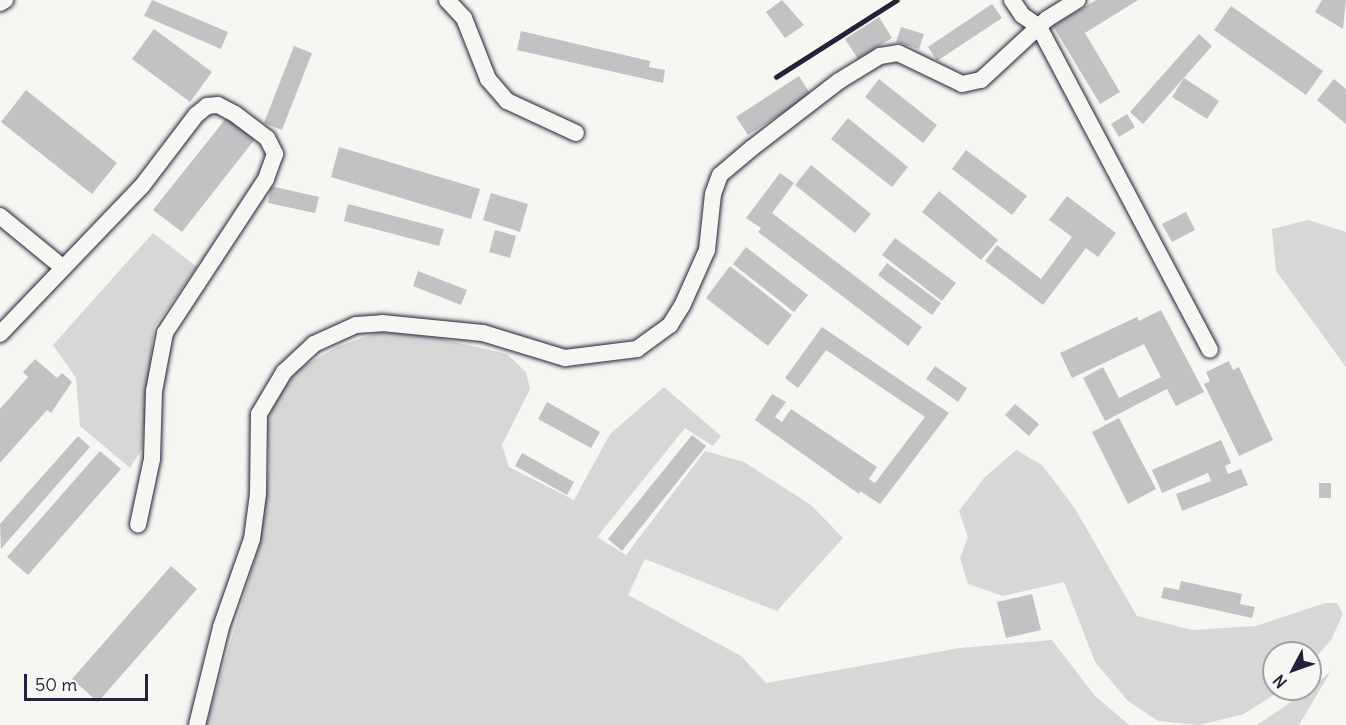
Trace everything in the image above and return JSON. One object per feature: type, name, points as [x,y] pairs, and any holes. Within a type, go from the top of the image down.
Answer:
[{"type":"street","points":[[0,3],[5,0]]},
{"type":"street","points":[[447,0],[464,18],[488,79],[507,101],[576,133]]},
{"type":"street","points":[[1012,0],[1022,15],[1039,27],[1210,350]]},
{"type":"street","points":[[197,725],[221,627],[252,539],[258,494],[259,414],[284,372],[314,344],[356,325],[382,323],[483,333],[566,358],[638,349],[670,325],[682,306],[707,250],[713,194],[720,175],[752,148],[839,81],[880,56],[898,53],[962,84],[981,80],[1039,27],[1077,0]]},
{"type":"street","points":[[0,334],[142,186],[196,114],[207,106],[218,105],[235,114],[267,138],[275,154],[266,179],[165,333],[154,391],[152,459],[138,525]]},
{"type":"street","points":[[0,216],[62,267]]},
{"type":"shaded area","points":[[1308,220],[1346,232],[1346,367],[1276,271],[1272,229]]},
{"type":"shaded area","points":[[153,233],[197,267],[154,327],[142,449],[130,468],[80,426],[76,378],[53,345]]},
{"type":"shaded area","points":[[379,332],[429,336],[507,354],[526,372],[530,389],[502,445],[509,467],[574,500],[610,434],[664,387],[721,436],[713,446],[685,428],[597,537],[626,555],[705,451],[744,462],[811,505],[843,538],[777,611],[645,559],[628,595],[741,656],[766,683],[960,648],[1052,640],[1095,696],[1129,725],[206,725],[258,549],[269,470],[268,423],[275,399],[299,369],[337,347]]},
{"type":"shaded area","points":[[1016,450],[1042,465],[1074,507],[1137,616],[1192,630],[1256,626],[1325,603],[1337,603],[1343,614],[1331,640],[1322,650],[1322,641],[1262,641],[1262,701],[1264,701],[1244,714],[1199,725],[1158,721],[1128,701],[1095,662],[1064,582],[1003,596],[968,584],[960,558],[968,537],[959,511],[984,478]]},
{"type":"shaded area","points":[[1331,671],[1322,686],[1322,679]]},
{"type":"shaded area","points":[[1292,701],[1313,701],[1299,725],[1257,725]]},
{"type":"building","points":[[152,0],[228,32],[221,49],[144,16]]},
{"type":"building","points":[[782,0],[804,25],[785,38],[766,12]]},
{"type":"building","points":[[1096,0],[1138,0],[1085,33],[1120,92],[1100,104],[1053,26]]},
{"type":"building","points":[[1322,0],[1346,0],[1343,29],[1315,12]]},
{"type":"building","points":[[992,4],[1002,18],[937,61],[928,47]]},
{"type":"building","points":[[1231,6],[1323,71],[1306,95],[1214,30]]},
{"type":"building","points":[[879,17],[892,38],[858,59],[845,39]]},
{"type":"building","points":[[901,27],[924,34],[919,49],[896,42]]},
{"type":"building","points":[[154,29],[212,72],[190,102],[132,59]]},
{"type":"building","points":[[521,31],[650,61],[649,67],[665,70],[663,83],[517,50]]},
{"type":"building","points":[[1199,34],[1212,46],[1143,124],[1130,112]]},
{"type":"building","points":[[294,46],[312,53],[282,130],[264,123]]},
{"type":"building","points":[[799,76],[811,95],[748,135],[736,117]]},
{"type":"building","points":[[1184,78],[1219,101],[1207,119],[1172,97]]},
{"type":"building","points":[[879,79],[937,125],[923,143],[865,97]]},
{"type":"building","points":[[1334,79],[1346,89],[1346,124],[1317,100]]},
{"type":"building","points":[[26,90],[117,163],[92,194],[1,122]]},
{"type":"building","points":[[1127,114],[1135,127],[1119,137],[1111,124]]},
{"type":"building","points":[[227,117],[255,139],[182,232],[153,210]]},
{"type":"building","points":[[848,118],[908,167],[892,187],[831,139]]},
{"type":"building","points":[[339,147],[480,189],[471,219],[331,177]]},
{"type":"building","points":[[966,150],[1027,196],[1012,215],[952,169]]},
{"type":"building","points":[[811,165],[871,214],[855,233],[795,185]]},
{"type":"building","points":[[780,173],[794,183],[772,213],[922,327],[908,346],[758,232],[761,228],[746,218]]},
{"type":"building","points":[[271,186],[319,197],[315,213],[268,203]]},
{"type":"building","points":[[939,191],[998,240],[981,260],[922,212]]},
{"type":"building","points":[[491,193],[528,204],[520,232],[483,220]]},
{"type":"building","points":[[1067,196],[1116,233],[1098,257],[1086,248],[1043,305],[985,261],[997,245],[1041,279],[1072,237],[1049,220]]},
{"type":"building","points":[[348,204],[444,229],[439,246],[344,221]]},
{"type":"building","points":[[1186,212],[1195,230],[1172,242],[1162,224]]},
{"type":"building","points":[[495,230],[516,236],[510,258],[489,252]]},
{"type":"building","points":[[895,238],[956,283],[942,301],[882,255]]},
{"type":"building","points":[[746,247],[808,295],[794,312],[733,264]]},
{"type":"building","points":[[887,263],[941,303],[932,315],[878,275]]},
{"type":"building","points":[[730,266],[792,315],[768,346],[706,298]]},
{"type":"building","points":[[418,271],[467,290],[461,305],[413,286]]},
{"type":"building","points":[[1161,310],[1204,392],[1176,406],[1167,389],[1105,421],[1083,378],[1103,367],[1119,398],[1161,377],[1144,344],[1072,378],[1060,353],[1137,317],[1139,321]]},
{"type":"building","points":[[822,327],[949,413],[880,504],[860,491],[859,494],[755,420],[772,394],[786,402],[775,417],[782,422],[791,409],[877,467],[869,479],[875,483],[925,417],[826,350],[798,388],[785,378]]},
{"type":"building","points":[[35,359],[57,378],[62,373],[72,382],[51,413],[47,410],[0,463],[0,409],[28,377],[23,372]]},
{"type":"building","points":[[1229,361],[1233,370],[1239,367],[1273,440],[1239,456],[1204,384],[1210,381],[1206,372]]},
{"type":"building","points":[[935,366],[967,388],[958,402],[926,379]]},
{"type":"building","points":[[547,402],[600,432],[591,448],[538,419]]},
{"type":"building","points":[[1015,404],[1039,424],[1029,436],[1005,415]]},
{"type":"building","points":[[1119,418],[1156,489],[1128,504],[1092,432]]},
{"type":"building","points":[[692,435],[706,446],[622,551],[608,539]]},
{"type":"building","points":[[78,436],[90,447],[1,549],[0,524]]},
{"type":"building","points":[[1221,440],[1231,463],[1225,466],[1228,474],[1241,469],[1248,485],[1182,511],[1176,494],[1211,481],[1208,473],[1162,493],[1152,470]]},
{"type":"building","points":[[100,451],[121,469],[28,575],[7,557]]},
{"type":"building","points":[[522,453],[574,482],[567,495],[515,466]]},
{"type":"building","points":[[1319,483],[1331,483],[1331,498],[1319,498]]},
{"type":"building","points":[[171,566],[197,589],[98,702],[72,679]]},
{"type":"building","points":[[1181,581],[1242,594],[1240,604],[1255,607],[1252,618],[1161,598],[1164,587],[1179,590]]},
{"type":"building","points":[[1032,594],[1041,630],[1006,638],[997,602]]},
{"type":"railway","points":[[776,77],[897,0]]}]
